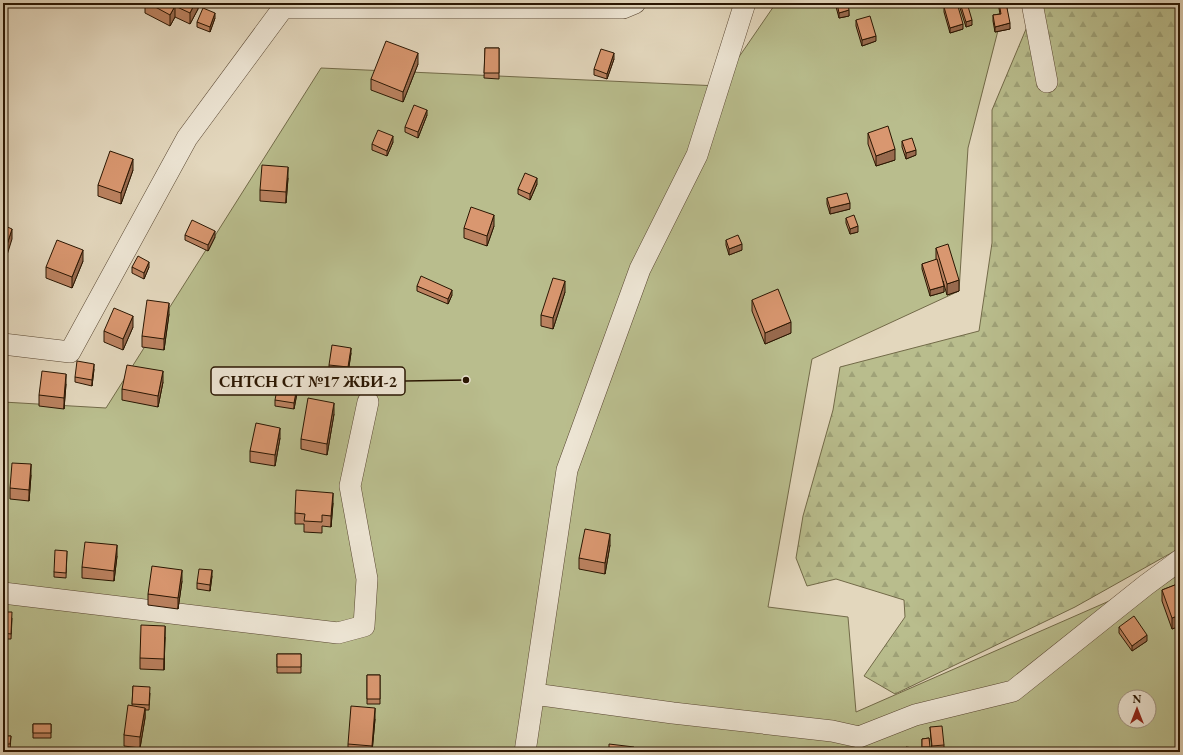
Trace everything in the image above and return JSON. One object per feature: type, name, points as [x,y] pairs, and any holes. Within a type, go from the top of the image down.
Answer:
[{"type":"street","points":[[3,344],[70,352],[187,138],[284,6],[623,8],[634,3]]},
{"type":"street","points":[[525,751],[567,470],[640,269],[697,155],[746,3]]},
{"type":"street","points":[[1032,3],[1047,82]]},
{"type":"street","points":[[3,593],[338,633],[364,626],[367,580],[350,486],[368,402]]},
{"type":"street","points":[[534,694],[673,713],[832,731],[859,737],[915,716],[1013,691],[1146,585],[1180,560]]},
{"type":"green space","points":[[776,3],[1005,3],[968,148],[959,291],[812,359],[768,607],[848,617],[856,712],[1180,570],[1180,752],[3,752],[3,402],[106,408],[321,68],[719,86]]},
{"type":"green space","points":[[1037,3],[1180,3],[1180,548],[1075,607],[895,694],[864,676],[905,617],[904,600],[836,579],[807,586],[796,558],[803,516],[833,410],[840,367],[979,331],[992,243],[992,110]]},
{"type":"building","points":[[148,3],[195,3],[190,13],[175,6],[170,15]]},
{"type":"building","points":[[837,3],[848,3],[849,10],[839,13]]},
{"type":"building","points":[[957,3],[963,24],[950,28],[944,7]]},
{"type":"building","points":[[960,3],[967,3],[972,20],[966,22]]},
{"type":"building","points":[[999,3],[1006,3],[1010,23],[995,27],[993,15],[1001,14]]},
{"type":"building","points":[[203,8],[215,13],[210,27],[197,22]]},
{"type":"building","points":[[870,16],[876,36],[862,40],[856,20]]},
{"type":"building","points":[[386,41],[418,53],[403,92],[371,79]]},
{"type":"building","points":[[485,48],[499,48],[499,73],[484,73]]},
{"type":"building","points":[[601,49],[614,53],[607,74],[594,69]]},
{"type":"building","points":[[414,105],[427,110],[418,132],[405,127]]},
{"type":"building","points":[[888,126],[895,149],[876,156],[868,133]]},
{"type":"building","points":[[378,130],[393,136],[387,151],[372,144]]},
{"type":"building","points":[[912,138],[916,150],[906,153],[902,141]]},
{"type":"building","points":[[110,151],[133,159],[121,193],[98,185]]},
{"type":"building","points":[[262,165],[288,167],[286,192],[260,190]]},
{"type":"building","points":[[525,173],[537,178],[530,194],[518,189]]},
{"type":"building","points":[[847,193],[850,203],[830,208],[827,198]]},
{"type":"building","points":[[471,207],[494,215],[487,236],[464,228]]},
{"type":"building","points":[[854,215],[858,226],[850,229],[846,218]]},
{"type":"building","points":[[192,220],[215,231],[208,245],[185,235]]},
{"type":"building","points":[[3,225],[12,229],[3,257]]},
{"type":"building","points":[[738,235],[742,244],[729,249],[726,240]]},
{"type":"building","points":[[57,240],[83,250],[72,277],[46,267]]},
{"type":"building","points":[[948,244],[959,280],[947,284],[936,248]]},
{"type":"building","points":[[138,256],[149,262],[144,273],[132,267]]},
{"type":"building","points":[[937,259],[944,286],[930,290],[922,264]]},
{"type":"building","points":[[421,276],[452,290],[448,299],[417,286]]},
{"type":"building","points":[[553,278],[565,281],[553,318],[541,315]]},
{"type":"building","points":[[778,289],[791,322],[765,333],[752,300]]},
{"type":"building","points":[[147,300],[169,303],[164,339],[142,336]]},
{"type":"building","points":[[114,308],[133,316],[123,339],[104,331]]},
{"type":"building","points":[[332,345],[351,348],[348,367],[329,365]]},
{"type":"building","points":[[3,358],[7,359],[3,389]]},
{"type":"building","points":[[77,361],[94,364],[92,380],[75,377]]},
{"type":"building","points":[[127,365],[163,371],[158,396],[122,389]]},
{"type":"building","points":[[42,371],[66,374],[64,398],[39,395]]},
{"type":"building","points":[[278,384],[297,387],[294,403],[275,400]]},
{"type":"building","points":[[308,398],[334,403],[327,444],[301,439]]},
{"type":"building","points":[[256,423],[280,428],[275,455],[250,451]]},
{"type":"building","points":[[12,463],[31,464],[29,490],[10,488]]},
{"type":"building","points":[[296,490],[333,493],[331,516],[322,515],[322,522],[304,521],[305,514],[295,513]]},
{"type":"building","points":[[585,529],[610,534],[605,563],[579,558]]},
{"type":"building","points":[[85,542],[117,545],[114,571],[82,567]]},
{"type":"building","points":[[55,550],[67,551],[66,573],[54,572]]},
{"type":"building","points":[[152,566],[182,570],[178,598],[148,594]]},
{"type":"building","points":[[199,569],[212,570],[210,585],[197,583]]},
{"type":"building","points":[[1180,583],[1180,615],[1172,618],[1162,590]]},
{"type":"building","points":[[3,612],[12,612],[11,634],[3,633]]},
{"type":"building","points":[[1134,616],[1147,635],[1132,646],[1119,627]]},
{"type":"building","points":[[141,625],[165,626],[164,659],[140,658]]},
{"type":"building","points":[[277,654],[301,654],[301,667],[277,667]]},
{"type":"building","points":[[367,675],[380,675],[380,699],[367,699]]},
{"type":"building","points":[[133,686],[150,687],[149,705],[132,704]]},
{"type":"building","points":[[128,705],[145,708],[140,737],[124,735]]},
{"type":"building","points":[[351,706],[375,708],[372,746],[348,744]]},
{"type":"building","points":[[33,724],[51,724],[51,733],[33,733]]},
{"type":"building","points":[[942,726],[944,745],[932,746],[930,727]]},
{"type":"building","points":[[3,736],[11,736],[10,744],[3,744]]},
{"type":"building","points":[[929,738],[930,747],[922,747],[922,739]]},
{"type":"building","points":[[609,744],[634,747],[633,752],[609,752]]},
{"type":"building","points":[[906,747],[913,748],[912,752],[906,752]]},
{"type":"building","points":[[656,749],[680,750],[680,752],[656,752]]},
{"type":"building","points":[[695,749],[721,750],[721,752],[695,752]]},
{"type":"place","name":"СНТСН СТ №17 ЖБИ-2","points":[[466,380]]}]
